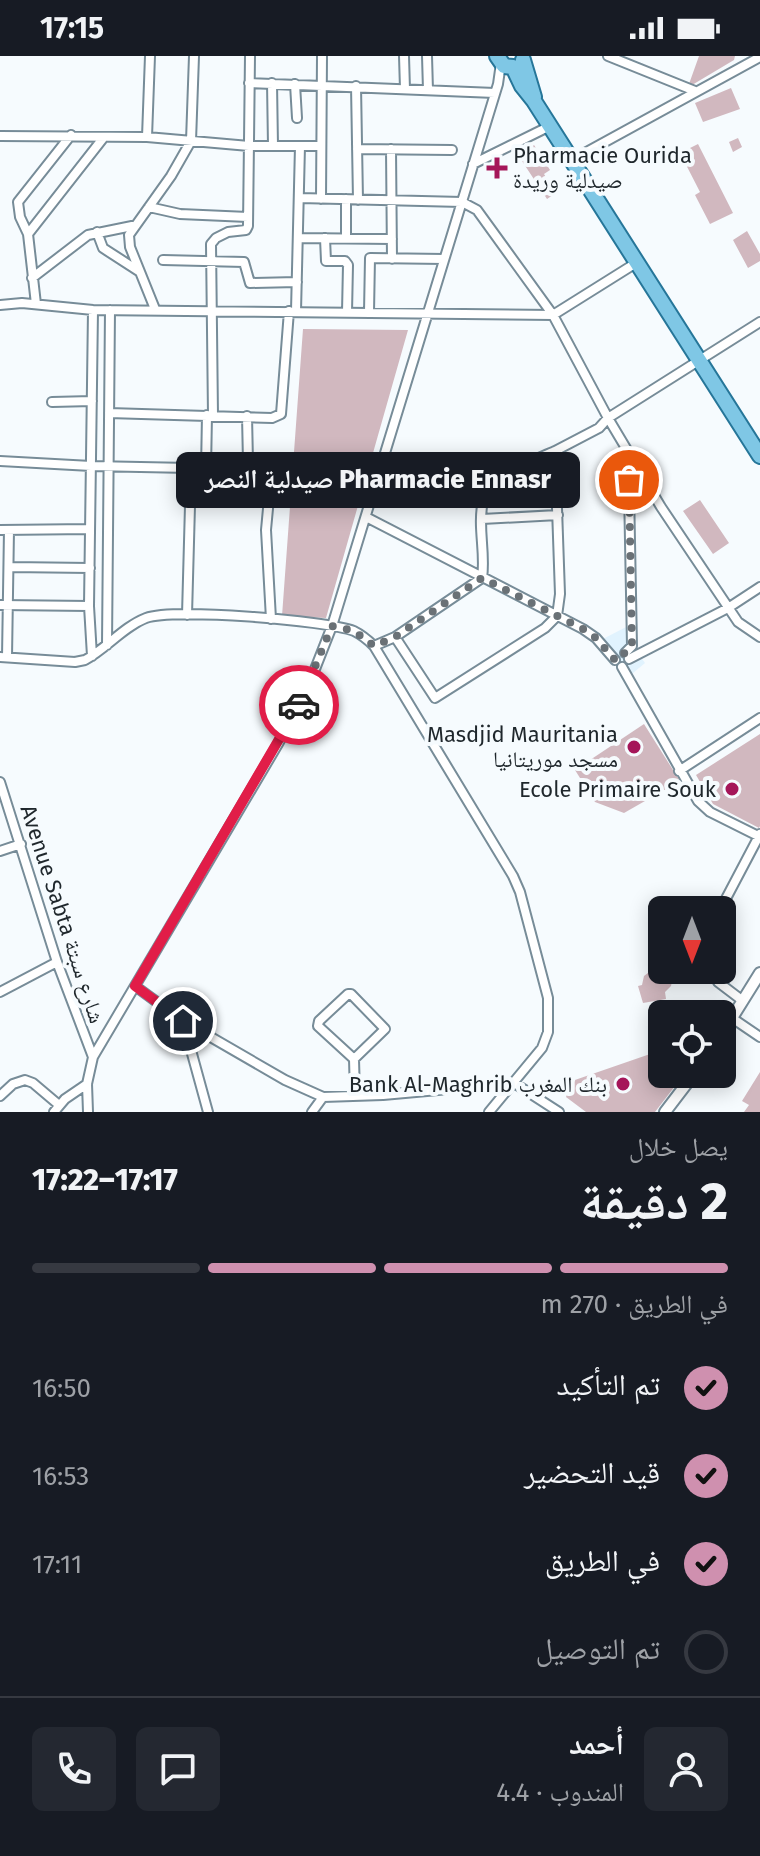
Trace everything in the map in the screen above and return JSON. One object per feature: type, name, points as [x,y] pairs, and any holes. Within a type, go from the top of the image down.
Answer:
[{"type":"main road","points":[[511,62],[522,86],[760,456]]},
{"type":"street","points":[[147,137],[150,56]]},
{"type":"street","points":[[155,309],[130,247],[129,235],[132,226],[171,176],[191,141],[194,56]]},
{"type":"street","points":[[206,469],[210,415],[212,240],[228,232],[246,230],[250,56]]},
{"type":"street","points":[[321,199],[322,56]]},
{"type":"street","points":[[404,56],[405,89]]},
{"type":"street","points":[[427,56],[428,90]]},
{"type":"street","points":[[608,56],[695,91]]},
{"type":"street","points":[[572,160],[760,57]]},
{"type":"street","points":[[88,1112],[87,1084],[93,1057],[306,692],[332,626],[497,89],[511,62]]},
{"type":"street","points":[[249,83],[428,90],[497,89]]},
{"type":"street","points":[[272,83],[273,146]]},
{"type":"street","points":[[295,84],[297,118]]},
{"type":"street","points":[[356,86],[358,200]]},
{"type":"street","points":[[473,164],[550,126]]},
{"type":"street","points":[[36,304],[28,234],[20,217],[18,202],[71,135]]},
{"type":"street","points":[[0,136],[147,137],[249,146],[320,146]]},
{"type":"street","points":[[28,234],[104,137]]},
{"type":"street","points":[[109,413],[272,418],[281,414],[297,282],[300,146]]},
{"type":"street","points":[[357,149],[452,150]]},
{"type":"street","points":[[391,149],[392,259]]},
{"type":"street","points":[[300,198],[462,202],[481,214],[553,315],[636,467],[728,608],[738,622],[760,637]]},
{"type":"street","points":[[346,199],[346,238]]},
{"type":"street","points":[[149,207],[180,214],[248,217]]},
{"type":"street","points":[[32,278],[82,238],[132,226]]},
{"type":"street","points":[[97,232],[103,248],[140,272]]},
{"type":"street","points":[[298,238],[392,239]]},
{"type":"street","points":[[325,238],[326,261],[345,261],[348,265],[347,312]]},
{"type":"street","points":[[369,312],[370,239]]},
{"type":"street","points":[[370,258],[444,259]]},
{"type":"street","points":[[163,260],[245,263],[250,283],[297,282]]},
{"type":"street","points":[[0,305],[36,304],[93,310],[553,315],[636,263]]},
{"type":"street","points":[[92,656],[89,606],[93,310]]},
{"type":"street","points":[[107,645],[110,310]]},
{"type":"street","points":[[482,578],[483,499],[495,483],[599,428],[608,418],[760,322]]},
{"type":"street","points":[[52,402],[92,401]]},
{"type":"street","points":[[0,461],[107,467],[245,467],[248,462],[247,416]]},
{"type":"street","points":[[395,637],[435,698],[515,649],[557,616],[560,594],[555,451]]},
{"type":"street","points":[[627,656],[632,646],[629,480],[636,467]]},
{"type":"street","points":[[187,615],[191,469]]},
{"type":"street","points":[[270,487],[266,530],[271,619]]},
{"type":"street","points":[[482,519],[558,515]]},
{"type":"street","points":[[366,517],[596,638],[619,664],[698,801],[710,812],[760,836],[728,896]]},
{"type":"street","points":[[90,529],[4,530],[10,567],[4,605],[4,657],[75,662],[92,656],[143,619],[161,615],[271,619],[332,626],[354,631],[374,646],[520,892],[548,998],[548,1032],[542,1048],[489,1112]]},
{"type":"street","points":[[10,567],[90,568]]},
{"type":"street","points":[[374,646],[395,637],[482,578]]},
{"type":"street","points":[[619,664],[619,654],[627,656],[728,608],[760,587]]},
{"type":"street","points":[[4,605],[89,606]]},
{"type":"street","points":[[679,771],[760,718]]},
{"type":"street","name":"Avenue Sabta شارع سبتة","points":[[0,782],[77,1022],[93,1057]]},
{"type":"street","points":[[0,851],[21,844]]},
{"type":"street","points":[[0,992],[57,962]]},
{"type":"street","points":[[736,1012],[760,973]]},
{"type":"street","points":[[721,984],[743,1001]]},
{"type":"street","points":[[135,986],[183,1021],[285,1080],[323,1097],[514,1083],[559,1112]]},
{"type":"street","points":[[354,1059],[385,1029],[348,994],[319,1021],[318,1026],[354,1059],[355,1096]]},
{"type":"street","points":[[183,1021],[208,1112]]},
{"type":"street","points":[[736,1021],[760,1037]]},
{"type":"street","points":[[0,1096],[13,1084],[25,1080],[33,1083],[57,1108],[87,1084]]},
{"type":"street","points":[[665,1112],[683,1088]]},
{"type":"street","points":[[312,1112],[323,1097]]},
{"type":"shaded area","points":[[630,625],[630,642],[645,663],[627,678],[599,641]]},
{"type":"building","points":[[699,56],[735,56],[734,60],[692,85],[689,84]]},
{"type":"building","points":[[731,88],[740,109],[703,122],[695,103]]},
{"type":"building","points":[[738,138],[742,147],[733,152],[729,142]]},
{"type":"building","points":[[698,144],[733,213],[710,224],[695,195],[700,192],[680,153]]},
{"type":"building","points":[[534,145],[550,170],[544,174],[556,193],[547,199],[518,155]]},
{"type":"building","points":[[747,231],[760,254],[760,261],[748,268],[733,240]]},
{"type":"building","points":[[303,329],[408,330],[326,618],[282,616]]},
{"type":"building","points":[[700,500],[729,543],[713,554],[683,511]]},
{"type":"building","name":"Masdjid Mauritania مسجد موريتانيا","points":[[644,724],[680,781],[624,813],[595,802],[575,770]]},
{"type":"building","name":"Ecole Primaire Souk","points":[[760,734],[759,828],[713,804],[696,775]]},
{"type":"building","points":[[648,973],[648,984],[671,984],[665,992],[666,999],[643,1003],[638,986],[642,985]]},
{"type":"building","name":"Bank Al-Maghrib بنك المغرب","points":[[648,1055],[648,1088],[673,1088],[655,1112],[586,1112],[566,1097],[572,1081]]},
{"type":"building","points":[[760,1072],[760,1112],[744,1112],[749,1105],[742,1101]]},
{"type":"way so far","points":[[299,705],[332,626],[354,631],[374,646],[395,637],[482,578],[583,629],[596,638],[615,660],[617,655],[625,653],[632,646],[629,480]]},
{"type":"place","name":"Pharmacie Ourida صيدلية وريدة","points":[[497,168]]},
{"type":"place","name":"Pharmacie Ennasr صيدلية النصر","points":[[629,480]]},
{"type":"place","name":"Masdjid Mauritania مسجد موريتانيا","points":[[634,747]]},
{"type":"place","name":"Ecole Primaire Souk","points":[[732,789]]},
{"type":"place","name":"Bank Al-Maghrib بنك المغرب","points":[[623,1084]]},
{"type":"route","points":[[183,1021],[135,986],[299,705]]}]
